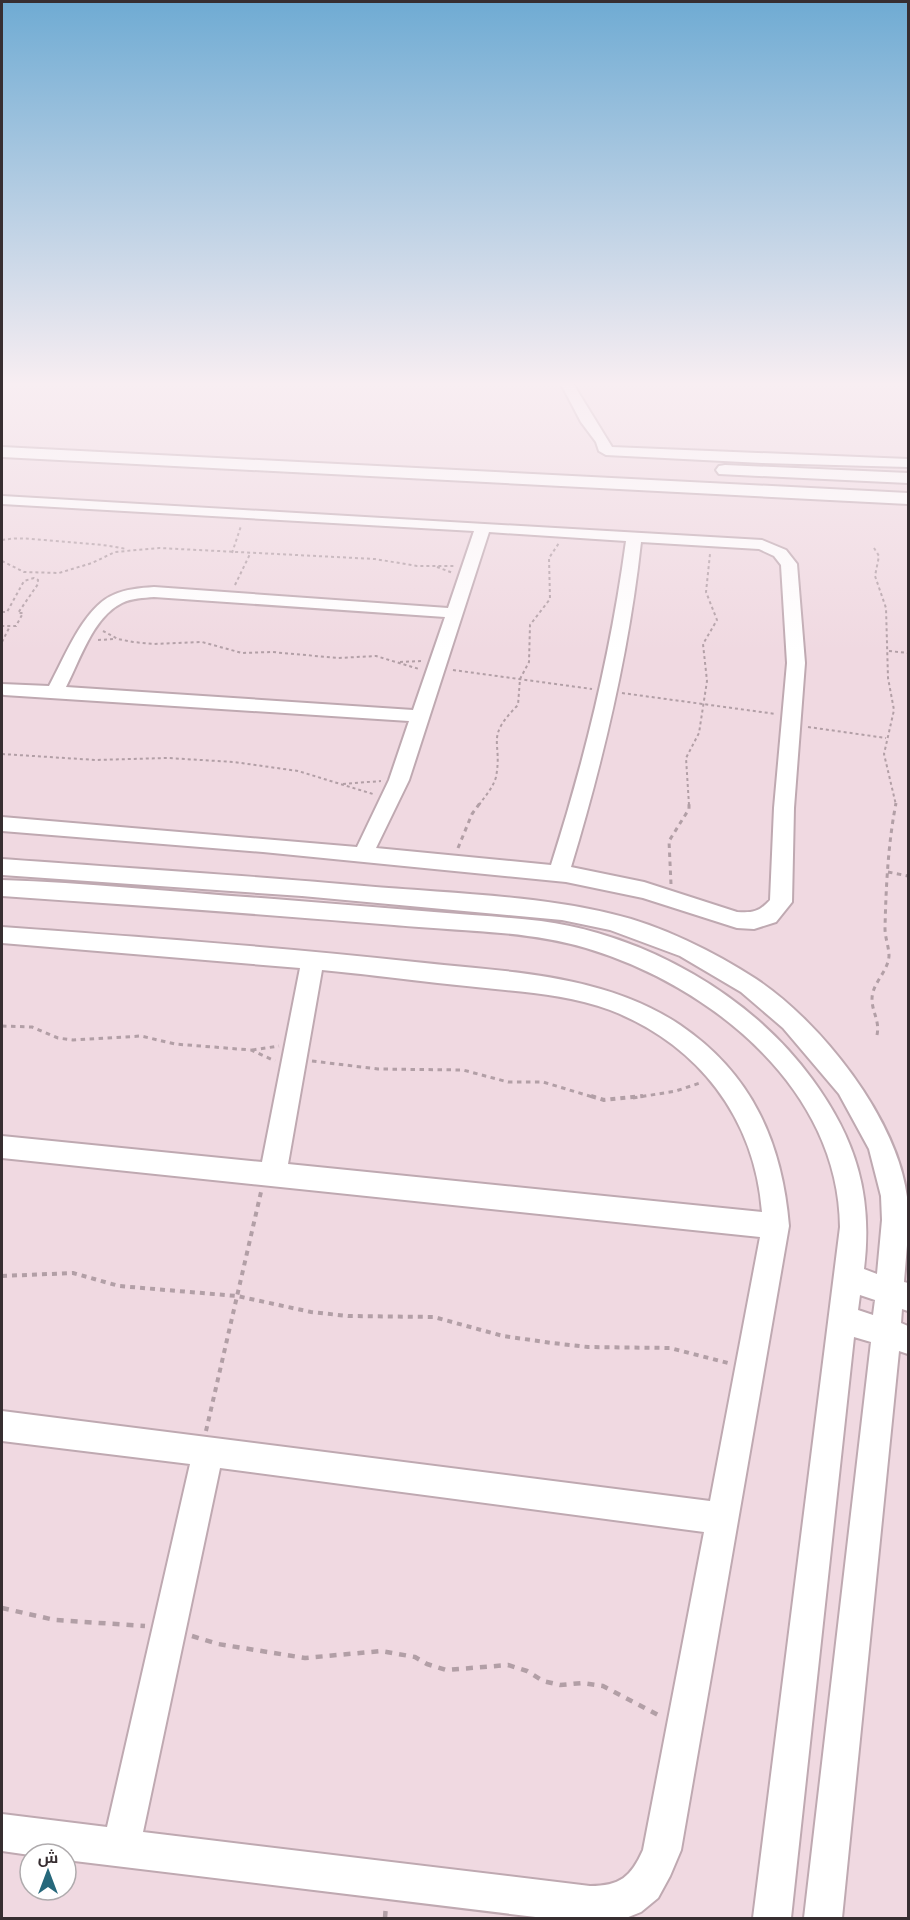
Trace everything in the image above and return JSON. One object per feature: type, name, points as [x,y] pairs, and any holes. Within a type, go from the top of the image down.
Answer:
[{"type":"main road","points":[[372,472],[909,500]]},
{"type":"main road","points":[[816,472],[909,478]]},
{"type":"street","points":[[2,500],[762,545],[775,550],[788,560],[796,663],[784,808],[782,896],[778,908],[761,919],[737,920],[673,898],[616,883],[559,873],[2,824]]},
{"type":"street","points":[[363,855],[399,780],[483,527]]},
{"type":"street","points":[[559,873],[590,769],[612,680],[626,603],[634,536]]},
{"type":"street","points":[[55,692],[96,615],[106,605],[136,594],[154,592],[455,613]]},
{"type":"street","points":[[4,689],[420,716]]},
{"type":"street","points":[[2,867],[302,888],[562,912],[613,922],[688,950],[749,986],[791,1021],[848,1087],[862,1107],[882,1149],[894,1196],[899,1294],[897,1336],[823,1918]]},
{"type":"street","points":[[2,888],[300,909],[543,930],[595,941],[645,959],[693,984],[737,1014],[775,1051],[808,1092],[827,1124],[846,1166],[855,1231],[842,1319],[772,1918]]},
{"type":"street","points":[[2,935],[313,960],[539,986],[596,997],[618,1004],[661,1024],[699,1052],[721,1075],[743,1104],[762,1142],[774,1183],[776,1226],[752,1368],[662,1850],[656,1868],[634,1895],[620,1903],[605,1906],[2,1833]]},
{"type":"street","points":[[269,1174],[295,1057],[313,960]]},
{"type":"street","points":[[2,1147],[776,1226]]},
{"type":"street","points":[[848,1278],[899,1294]]},
{"type":"street","points":[[842,1319],[897,1336]]},
{"type":"street","points":[[2,1426],[724,1519]]},
{"type":"street","points":[[121,1848],[205,1451]]},
{"type":"path","points":[[232,553],[245,513]]},
{"type":"path","points":[[452,863],[472,814],[493,785],[496,776],[496,735],[505,718],[518,705],[520,679],[529,662],[530,625],[546,605],[552,593],[549,558],[554,548],[571,532]]},
{"type":"path","points":[[2,540],[23,536],[42,540],[99,543],[130,549],[175,549],[375,559],[417,566],[471,565]]},
{"type":"path","points":[[673,898],[669,841],[689,809],[686,764],[699,733],[707,681],[703,644],[717,620],[706,592],[710,541]]},
{"type":"path","points":[[874,548],[879,556],[875,576],[884,600],[889,651],[888,678],[894,710],[884,754],[896,803],[891,821],[885,932],[889,955],[887,965],[873,992],[879,1025],[877,1035]]},
{"type":"path","points":[[2,561],[18,570],[37,573],[68,571],[115,552],[130,549]]},
{"type":"path","points":[[229,597],[250,554]]},
{"type":"path","points":[[34,579],[37,573]]},
{"type":"path","points":[[2,612],[7,612],[23,586],[22,583],[34,579],[39,580],[39,584],[34,587],[18,613],[23,613],[16,626],[2,626]]},
{"type":"path","points":[[90,625],[118,639],[133,642],[154,644],[202,642],[242,653],[272,652],[338,658],[376,656],[436,668]]},
{"type":"path","points":[[2,642],[10,626]]},
{"type":"path","points":[[889,651],[909,653]]},
{"type":"path","points":[[398,662],[436,668]]},
{"type":"path","points":[[792,725],[886,738]]},
{"type":"path","points":[[2,754],[96,760],[168,758],[234,762],[298,771],[390,799]]},
{"type":"path","points":[[341,784],[399,780]]},
{"type":"path","points":[[888,872],[909,876]]},
{"type":"path","points":[[2,1026],[32,1027],[58,1038],[74,1040],[141,1036],[175,1044],[251,1050],[378,1070],[463,1070],[508,1082],[543,1082],[604,1100],[619,1100],[676,1091],[721,1075]]},
{"type":"path","points":[[251,1050],[295,1057]]},
{"type":"path","points":[[205,1451],[237,1296],[269,1174]]},
{"type":"path","points":[[2,1276],[73,1273],[119,1286],[237,1296],[311,1312],[348,1316],[434,1317],[503,1336],[588,1347],[670,1348],[699,1357],[752,1368]]},
{"type":"path","points":[[2,1608],[20,1614],[51,1619],[169,1628],[218,1644],[305,1658],[381,1651],[415,1657],[427,1664],[446,1670],[508,1665],[527,1671],[543,1681],[603,1686],[685,1730]]}]
